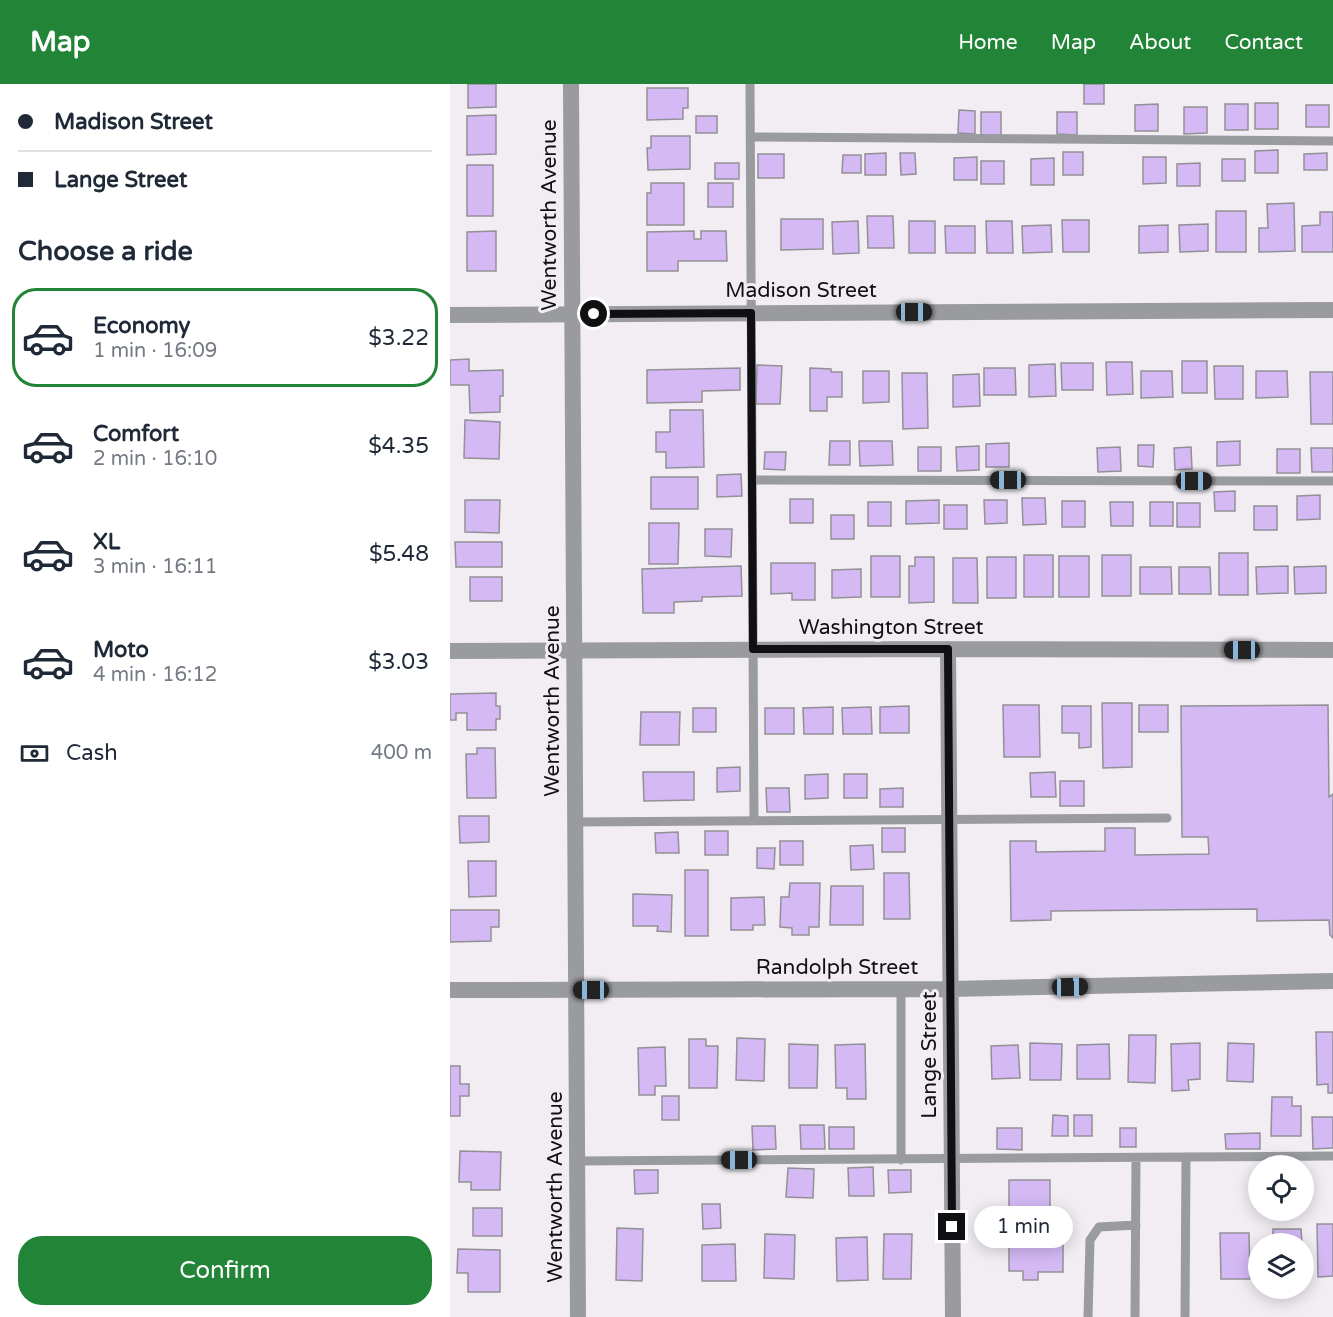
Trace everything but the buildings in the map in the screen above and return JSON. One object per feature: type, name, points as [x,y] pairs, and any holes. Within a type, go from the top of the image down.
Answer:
[{"type":"street","name":"Wentworth Avenue","points":[[571,84],[578,1317]]},
{"type":"street","name":"Madison Street","points":[[450,315],[1333,310]]},
{"type":"street","name":"Lange Street","points":[[948,649],[953,1317]]},
{"type":"street","name":"Washington Street","points":[[450,651],[1333,650]]},
{"type":"street","name":"Randolph Street","points":[[450,990],[951,989],[1333,981]]},
{"type":"lane","points":[[750,84],[754,821]]},
{"type":"lane","points":[[750,137],[1333,141]]},
{"type":"lane","points":[[752,480],[1333,481]]},
{"type":"lane","points":[[575,822],[1167,818]]},
{"type":"lane","points":[[900,989],[901,1160]]},
{"type":"lane","points":[[577,1161],[1333,1156]]},
{"type":"lane","points":[[1185,1317],[1186,1157]]},
{"type":"lane","points":[[1135,1317],[1136,1158]]},
{"type":"lane","points":[[1088,1317],[1090,1240],[1099,1227],[1136,1225]]},
{"type":"route","points":[[594,314],[751,313],[753,649],[948,649],[952,1227]]}]
